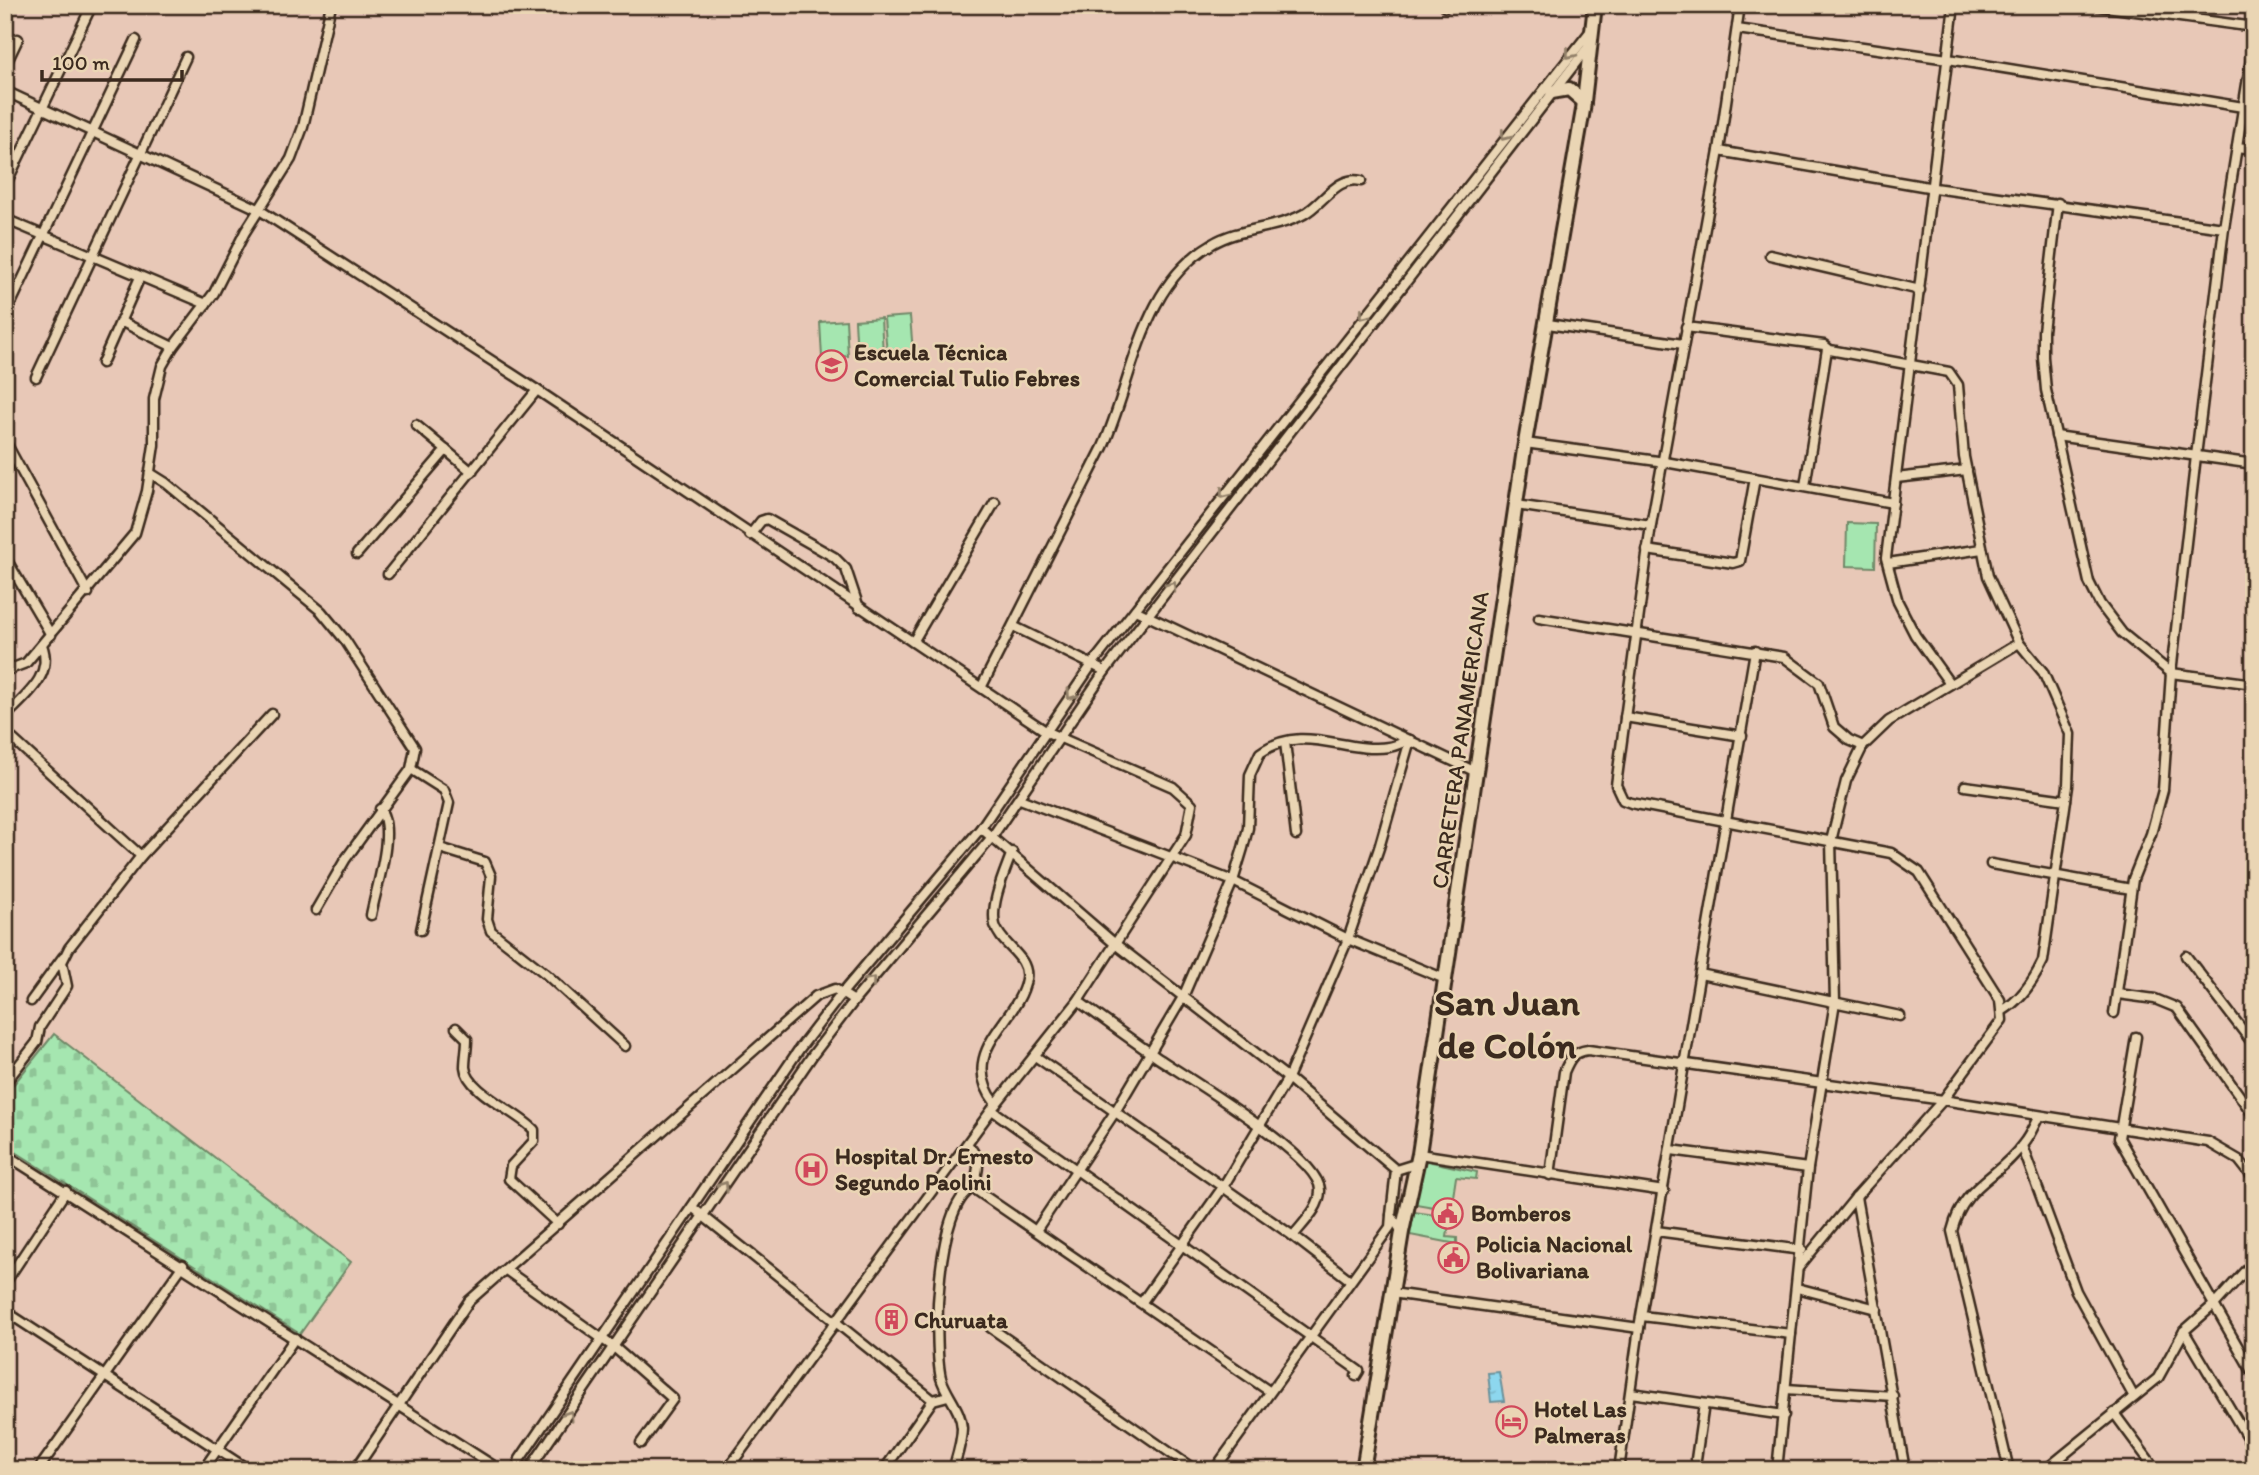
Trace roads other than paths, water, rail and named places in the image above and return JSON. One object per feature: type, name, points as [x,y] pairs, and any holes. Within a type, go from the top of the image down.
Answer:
[{"type":"main road","name":"CARRETERA PANAMERICANA","points":[[1363,1470],[1402,1232],[1418,1160],[1525,443],[1548,324],[1597,13]]},
{"type":"main road","points":[[1552,92],[1569,89],[1584,102]]},
{"type":"street","points":[[5,186],[92,5]]},
{"type":"street","points":[[5,671],[26,663],[88,593],[135,533],[150,473],[154,445],[154,399],[162,366],[206,304],[258,209],[291,159],[303,127],[331,5]]},
{"type":"street","points":[[1740,5],[1719,151],[1683,344],[1665,462],[1651,525],[1616,776],[1623,800],[1891,853],[1919,872],[2000,1000],[2002,1011],[2002,1020],[1943,1100],[1856,1196],[1799,1267]]},
{"type":"street","points":[[1950,684],[1915,635],[1898,602],[1888,563],[1909,366],[1934,188],[1954,5]]},
{"type":"street","points":[[2091,5],[2254,27]]},
{"type":"street","points":[[517,1470],[520,1459],[800,1048],[843,992],[981,828],[1093,663],[1547,82],[1597,13]]},
{"type":"street","points":[[1737,29],[1948,59],[2243,107]]},
{"type":"street","points":[[5,66],[18,39]]},
{"type":"street","points":[[5,316],[136,40]]},
{"type":"street","points":[[2114,1013],[2131,889],[2164,790],[2171,673],[2196,456],[2224,228],[2254,40]]},
{"type":"street","points":[[529,1470],[615,1348],[812,1056],[854,1001],[992,837],[1105,671],[1592,42]]},
{"type":"street","points":[[36,377],[186,57]]},
{"type":"street","points":[[5,91],[258,209],[537,390],[859,608],[982,686],[1046,732],[1059,740],[1174,787],[1188,797],[1192,804],[1186,835],[1078,1001],[994,1107],[727,1470]]},
{"type":"street","points":[[2237,147],[2254,149]]},
{"type":"street","points":[[1719,151],[1934,188],[2059,203],[2224,228]]},
{"type":"street","points":[[982,686],[1103,447],[1115,420],[1132,359],[1171,279],[1212,243],[1247,230],[1286,222],[1306,213],[1344,182],[1361,181]]},
{"type":"street","points":[[2059,203],[2043,331],[2046,390],[2075,527],[2094,593],[2122,634],[2171,673],[2254,684]]},
{"type":"street","points":[[5,219],[206,304]]},
{"type":"street","points":[[1770,255],[1920,290]]},
{"type":"street","points":[[102,363],[140,277]]},
{"type":"street","points":[[122,322],[173,347]]},
{"type":"street","points":[[1548,324],[1683,344]]},
{"type":"street","points":[[1686,327],[1824,345],[1828,349],[1950,373],[1958,385],[1967,470],[1988,576],[2019,643],[2043,673],[2070,734],[2066,800],[2043,961],[2035,979],[2011,1006],[2002,1011]]},
{"type":"street","points":[[1805,486],[1828,349]]},
{"type":"street","points":[[388,574],[537,390]]},
{"type":"street","points":[[416,425],[471,472]]},
{"type":"street","points":[[2056,436],[2254,464]]},
{"type":"street","points":[[5,441],[88,593]]},
{"type":"street","points":[[1525,443],[1665,462],[1893,502]]},
{"type":"street","points":[[357,554],[446,450]]},
{"type":"street","points":[[1896,478],[1967,470]]},
{"type":"street","points":[[150,473],[166,483],[321,611],[345,640],[415,748],[411,769],[345,860],[316,910]]},
{"type":"street","points":[[1647,550],[1733,563],[1740,561],[1755,478]]},
{"type":"street","points":[[913,642],[995,502]]},
{"type":"street","points":[[1516,505],[1651,525]]},
{"type":"street","points":[[750,535],[761,521],[767,519],[834,557],[846,569],[859,608]]},
{"type":"street","points":[[1888,563],[1982,549]]},
{"type":"street","points":[[5,557],[51,635]]},
{"type":"street","points":[[1135,610],[1476,772]]},
{"type":"street","points":[[1539,618],[1784,657],[1805,669],[1819,682],[1834,727],[1849,740],[1863,746]]},
{"type":"street","points":[[1013,626],[1105,671]]},
{"type":"street","points":[[1777,1470],[1802,1250],[1808,1168],[1835,1002],[1832,841],[1846,781],[1863,746],[1889,721],[2019,643]]},
{"type":"street","points":[[5,717],[44,672],[47,661],[42,645]]},
{"type":"street","points":[[1619,1470],[1639,1328],[1728,822],[1755,651]]},
{"type":"street","points":[[31,1002],[141,856],[272,714]]},
{"type":"street","points":[[1625,717],[1742,736]]},
{"type":"street","points":[[5,732],[141,856]]},
{"type":"street","points":[[1037,1230],[1115,1112],[1183,997],[1233,881],[1248,828],[1254,762],[1268,747],[1285,742],[1320,738],[1389,747],[1410,740]]},
{"type":"street","points":[[1142,1302],[1223,1187],[1288,1078],[1348,939],[1379,848],[1410,740]]},
{"type":"street","points":[[1285,742],[1296,835]]},
{"type":"street","points":[[411,769],[447,794],[449,808],[421,930]]},
{"type":"street","points":[[1965,786],[2066,800]]},
{"type":"street","points":[[1020,799],[1233,881],[1348,939],[1445,979]]},
{"type":"street","points":[[371,915],[387,833],[385,816],[380,809]]},
{"type":"street","points":[[981,828],[1115,943],[1288,1078],[1396,1170]]},
{"type":"street","points":[[440,848],[485,862],[491,876],[486,919],[491,931],[546,974],[625,1046]]},
{"type":"street","points":[[1012,852],[1004,874],[995,922],[1000,937],[1024,964],[1027,978],[1013,1008],[993,1034],[987,1049],[985,1085],[994,1107],[1359,1371],[1356,1376]]},
{"type":"street","points":[[1991,864],[2131,889]]},
{"type":"street","points":[[5,1083],[37,1042],[40,1027],[67,986],[62,962],[65,955]]},
{"type":"street","points":[[2186,956],[2254,1045]]},
{"type":"street","points":[[1700,974],[1900,1016]]},
{"type":"street","points":[[355,1470],[468,1301],[816,996],[835,989],[854,1001]]},
{"type":"street","points":[[2118,994],[2155,999],[2177,1008],[2254,1116]]},
{"type":"street","points":[[1078,1001],[1260,1126],[1298,1156],[1317,1177],[1321,1190],[1316,1206],[1293,1236]]},
{"type":"street","points":[[456,1028],[467,1039],[465,1069],[474,1084],[495,1102],[516,1112],[534,1130],[534,1141],[512,1166],[509,1179],[558,1224]]},
{"type":"street","points":[[2136,1037],[2119,1138],[2216,1303],[2254,1375]]},
{"type":"street","points":[[1550,1175],[1564,1072],[1571,1057],[1578,1051],[1588,1050],[1943,1100],[2208,1142],[2239,1160],[2254,1180]]},
{"type":"street","points":[[1035,1055],[1293,1236],[1350,1280]]},
{"type":"street","points":[[2009,1470],[1952,1231],[1957,1210],[1969,1193],[2022,1146],[2039,1116]]},
{"type":"street","points":[[953,1470],[960,1447],[961,1423],[948,1396],[938,1358],[940,1276],[949,1227],[958,1205],[967,1191],[973,1188],[979,1170],[978,1156],[968,1145]]},
{"type":"street","points":[[2022,1146],[2076,1291],[2134,1397]]},
{"type":"street","points":[[1671,1150],[1808,1168]]},
{"type":"street","points":[[5,1154],[183,1265],[500,1470]]},
{"type":"street","points":[[1396,1170],[1418,1160],[1664,1191]]},
{"type":"street","points":[[1214,1470],[1390,1227],[1396,1170]]},
{"type":"street","points":[[973,1188],[1269,1391]]},
{"type":"street","points":[[5,1283],[66,1191]]},
{"type":"street","points":[[1856,1196],[1905,1470]]},
{"type":"street","points":[[692,1207],[933,1400]]},
{"type":"street","points":[[1391,1215],[1402,1232]]},
{"type":"street","points":[[1656,1231],[1802,1250]]},
{"type":"street","points":[[2040,1470],[2050,1466],[2158,1378],[2184,1331],[2216,1303],[2254,1261]]},
{"type":"street","points":[[38,1470],[183,1265]]},
{"type":"street","points":[[506,1270],[615,1348],[673,1399],[641,1443]]},
{"type":"street","points":[[1797,1288],[1877,1309]]},
{"type":"street","points":[[1392,1293],[1639,1328]]},
{"type":"street","points":[[5,1311],[249,1470]]},
{"type":"street","points":[[1642,1316],[1791,1334]]},
{"type":"street","points":[[991,1328],[1195,1470]]},
{"type":"street","points":[[2184,1331],[2254,1449]]},
{"type":"street","points":[[204,1470],[295,1338]]},
{"type":"street","points":[[1786,1390],[1893,1396]]},
{"type":"street","points":[[1631,1393],[1784,1415]]},
{"type":"street","points":[[884,1470],[933,1400],[948,1396]]},
{"type":"street","points":[[1696,1459],[1704,1404]]},
{"type":"street","points":[[2114,1413],[2156,1470]]},
{"type":"water","points":[[1499,1372],[1504,1401],[1491,1402],[1488,1373]]},
{"type":"place","name":"Escuela Técnica Comercial Tulio Febres","points":[[831,365]]},
{"type":"place","name":"Hospital Dr. Ernesto Segundo Paolini","points":[[812,1169]]},
{"type":"place","name":"Bomberos","points":[[1448,1213]]},
{"type":"place","name":"Policia Nacional Bolivariana","points":[[1453,1257]]},
{"type":"place","name":"Churuata","points":[[891,1320]]},
{"type":"place","name":"Hotel Las Palmeras","points":[[1511,1422]]},
{"type":"district","name":"San Juan de Colón","points":[[1507,1024]]}]
